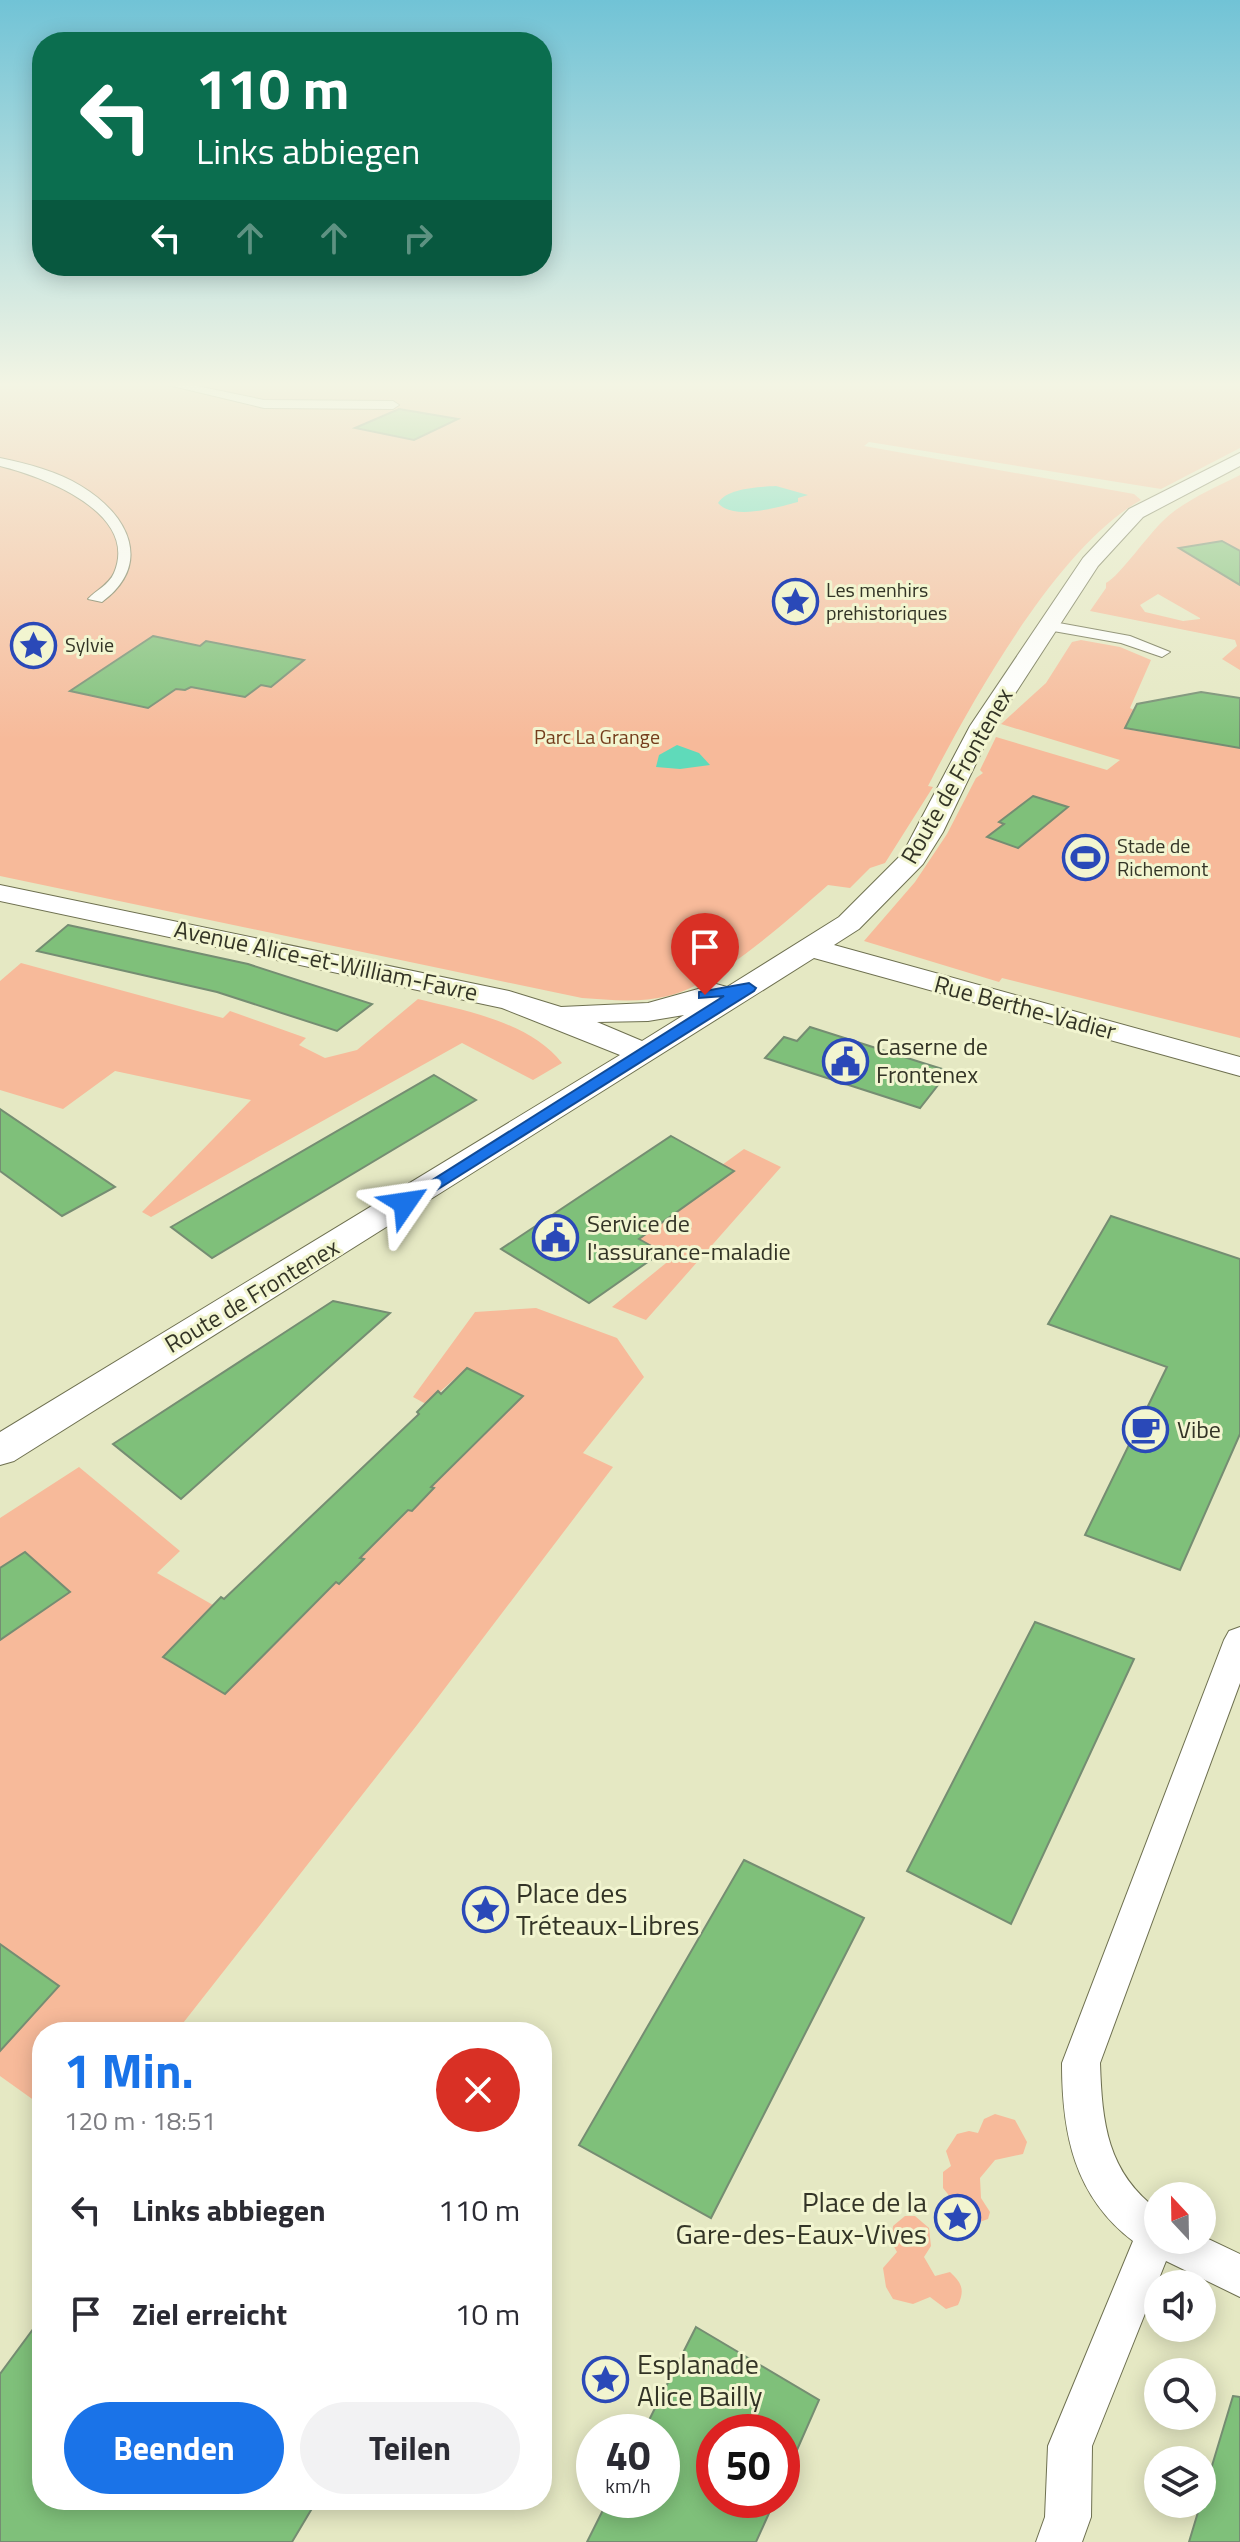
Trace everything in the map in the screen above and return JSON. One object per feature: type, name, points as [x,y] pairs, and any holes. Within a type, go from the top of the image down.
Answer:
[{"type":"main road","name":"Route de Frontenex","points":[[0,1451],[645,1054],[811,948],[866,909],[913,858],[930,832],[982,726],[1080,575],[1127,520],[1159,503]]},
{"type":"main road","name":"Avenue Alice-et-William-Favre","points":[[0,893],[471,991],[547,1012],[645,1054]]},
{"type":"main road","name":"Rue Berthe-Vadier","points":[[811,948],[1240,1067]]},
{"type":"main road","points":[[547,1012],[630,1014],[682,1006],[705,995],[749,988]]},
{"type":"street","points":[[95,503],[106,514],[120,538],[125,563],[121,578],[96,599]]},
{"type":"street","points":[[1048,626],[1124,639],[1162,652]]},
{"type":"street","points":[[1144,2222],[1112,2193],[1093,2161],[1083,2130],[1081,2063],[1237,1656]]},
{"type":"street","points":[[1059,2542],[1068,2517],[1070,2446],[1153,2254]]},
{"type":"street","points":[[1195,2254],[1240,2276]]},
{"type":"green space","name":"Parc La Grange","points":[[0,503],[1137,503],[1110,522],[1078,553],[1048,589],[968,712],[928,786],[933,787],[885,863],[870,868],[850,888],[828,885],[730,965],[688,989],[668,996],[636,1000],[582,998],[0,876]]},
{"type":"green space","points":[[1187,503],[1240,503],[1240,670],[1222,659],[1237,646],[1235,640],[1090,611],[1106,588],[1106,583],[1173,512]],"holes":[[[1158,594],[1200,619],[1183,621],[1145,612],[1140,605]]]},
{"type":"green space","name":"Stade de Richemont","points":[[1081,640],[1120,647],[1151,660],[1130,708],[1134,710],[1126,729],[1240,748],[1240,1038],[1002,978],[999,982],[864,941],[915,882],[947,834],[976,778],[983,773],[980,770],[996,737],[1107,770],[1120,760],[1001,724],[1046,683],[1072,642]]},
{"type":"green space","points":[[21,963],[223,1018],[230,1011],[306,1038],[299,1045],[325,1058],[357,1050],[418,999],[515,1028],[533,1037],[562,1063],[533,1080],[462,1043],[151,1217],[142,1212],[251,1100],[115,1071],[63,1109],[0,1090],[0,981]]},
{"type":"green space","points":[[744,1149],[781,1167],[646,1320],[612,1307],[671,1259],[639,1239],[733,1171],[722,1165]]},
{"type":"green space","points":[[536,1308],[617,1338],[644,1377],[583,1453],[613,1467],[417,1725],[184,2022],[32,2022],[32,2099],[0,2076],[0,2051],[59,1986],[0,1944],[0,1518],[79,1467],[180,1551],[157,1573],[213,1605],[164,1657],[225,1694],[523,1396],[467,1368],[426,1404],[413,1397],[475,1312]]},
{"type":"green space","points":[[995,2114],[1015,2120],[1027,2142],[1023,2154],[995,2160],[980,2178],[981,2198],[990,2212],[988,2219],[974,2224],[963,2204],[955,2203],[943,2188],[943,2172],[951,2166],[946,2151],[957,2134],[969,2131],[978,2133],[984,2119]]},
{"type":"green space","points":[[905,2216],[915,2216],[929,2228],[931,2246],[924,2257],[935,2276],[950,2272],[957,2280],[962,2291],[958,2305],[946,2309],[930,2297],[913,2304],[893,2299],[886,2287],[883,2268],[897,2252],[892,2243],[893,2226]]},
{"type":"water","points":[[718,503],[796,503],[745,512],[725,508]]},
{"type":"water","points":[[677,745],[699,753],[710,765],[680,769],[656,767],[659,755]]},
{"type":"building","points":[[1222,541],[1240,551],[1240,585],[1179,548]]},
{"type":"building","points":[[153,636],[200,646],[206,641],[304,660],[271,687],[261,685],[245,697],[191,687],[176,689],[148,708],[70,691]]},
{"type":"building","points":[[1201,692],[1240,698],[1240,748],[1125,728],[1137,704]]},
{"type":"building","points":[[1033,796],[1068,807],[1018,848],[987,837],[1004,824],[999,822]]},
{"type":"building","points":[[68,925],[248,964],[372,1004],[337,1031],[217,992],[37,951]]},
{"type":"building","points":[[810,1027],[949,1071],[920,1108],[765,1058],[784,1037],[797,1041]]},
{"type":"building","points":[[434,1075],[476,1100],[212,1258],[171,1227]]},
{"type":"building","points":[[0,1109],[115,1187],[62,1216],[0,1171]]},
{"type":"building","points":[[671,1136],[734,1171],[639,1239],[662,1252],[589,1303],[501,1249]]},
{"type":"building","points":[[1111,1216],[1240,1259],[1240,1434],[1180,1570],[1085,1535],[1167,1367],[1048,1324]]},
{"type":"building","points":[[333,1301],[390,1313],[181,1499],[113,1444]]},
{"type":"building","points":[[467,1368],[523,1396],[431,1487],[434,1488],[412,1511],[408,1510],[360,1558],[364,1559],[339,1584],[336,1582],[225,1694],[163,1657],[221,1597],[224,1599],[419,1414],[417,1412],[438,1391],[441,1394]]},
{"type":"building","points":[[25,1552],[70,1592],[0,1640],[0,1568]]},
{"type":"building","points":[[1035,1622],[1134,1659],[1011,1924],[907,1871]]},
{"type":"building","points":[[744,1860],[864,1918],[711,2218],[579,2145]]},
{"type":"building","points":[[0,1944],[59,1986],[0,2051]]},
{"type":"building","points":[[696,2327],[819,2400],[800,2443],[800,2414],[696,2414],[696,2518],[767,2518],[756,2542],[587,2542],[599,2518],[680,2518],[680,2414],[652,2414]]},
{"type":"building","points":[[32,2331],[32,2510],[311,2510],[292,2542],[0,2542],[0,2374]]},
{"type":"building","points":[[1233,2396],[1240,2397],[1240,2542],[1189,2542],[1196,2518],[1216,2518],[1216,2452]]},
{"type":"place","name":"Les menhirs prehistoriques","points":[[795,602]]},
{"type":"place","name":"Sylvie","points":[[34,645]]},
{"type":"place","name":"Stade de Richemont","points":[[1086,858]]},
{"type":"place","name":"Caserne de Frontenex","points":[[845,1061]]},
{"type":"place","name":"Service de l'assurance-maladie","points":[[556,1238]]},
{"type":"place","name":"Vibe","points":[[1146,1430]]},
{"type":"place","name":"Place des Tréteaux-Libres","points":[[485,1909]]},
{"type":"place","name":"Place de la Gare-des-Eaux-Vives","points":[[958,2218]]},
{"type":"place","name":"Esplanade Alice Bailly","points":[[606,2380]]},
{"type":"route","points":[[405,1203],[749,988],[705,995]]}]
